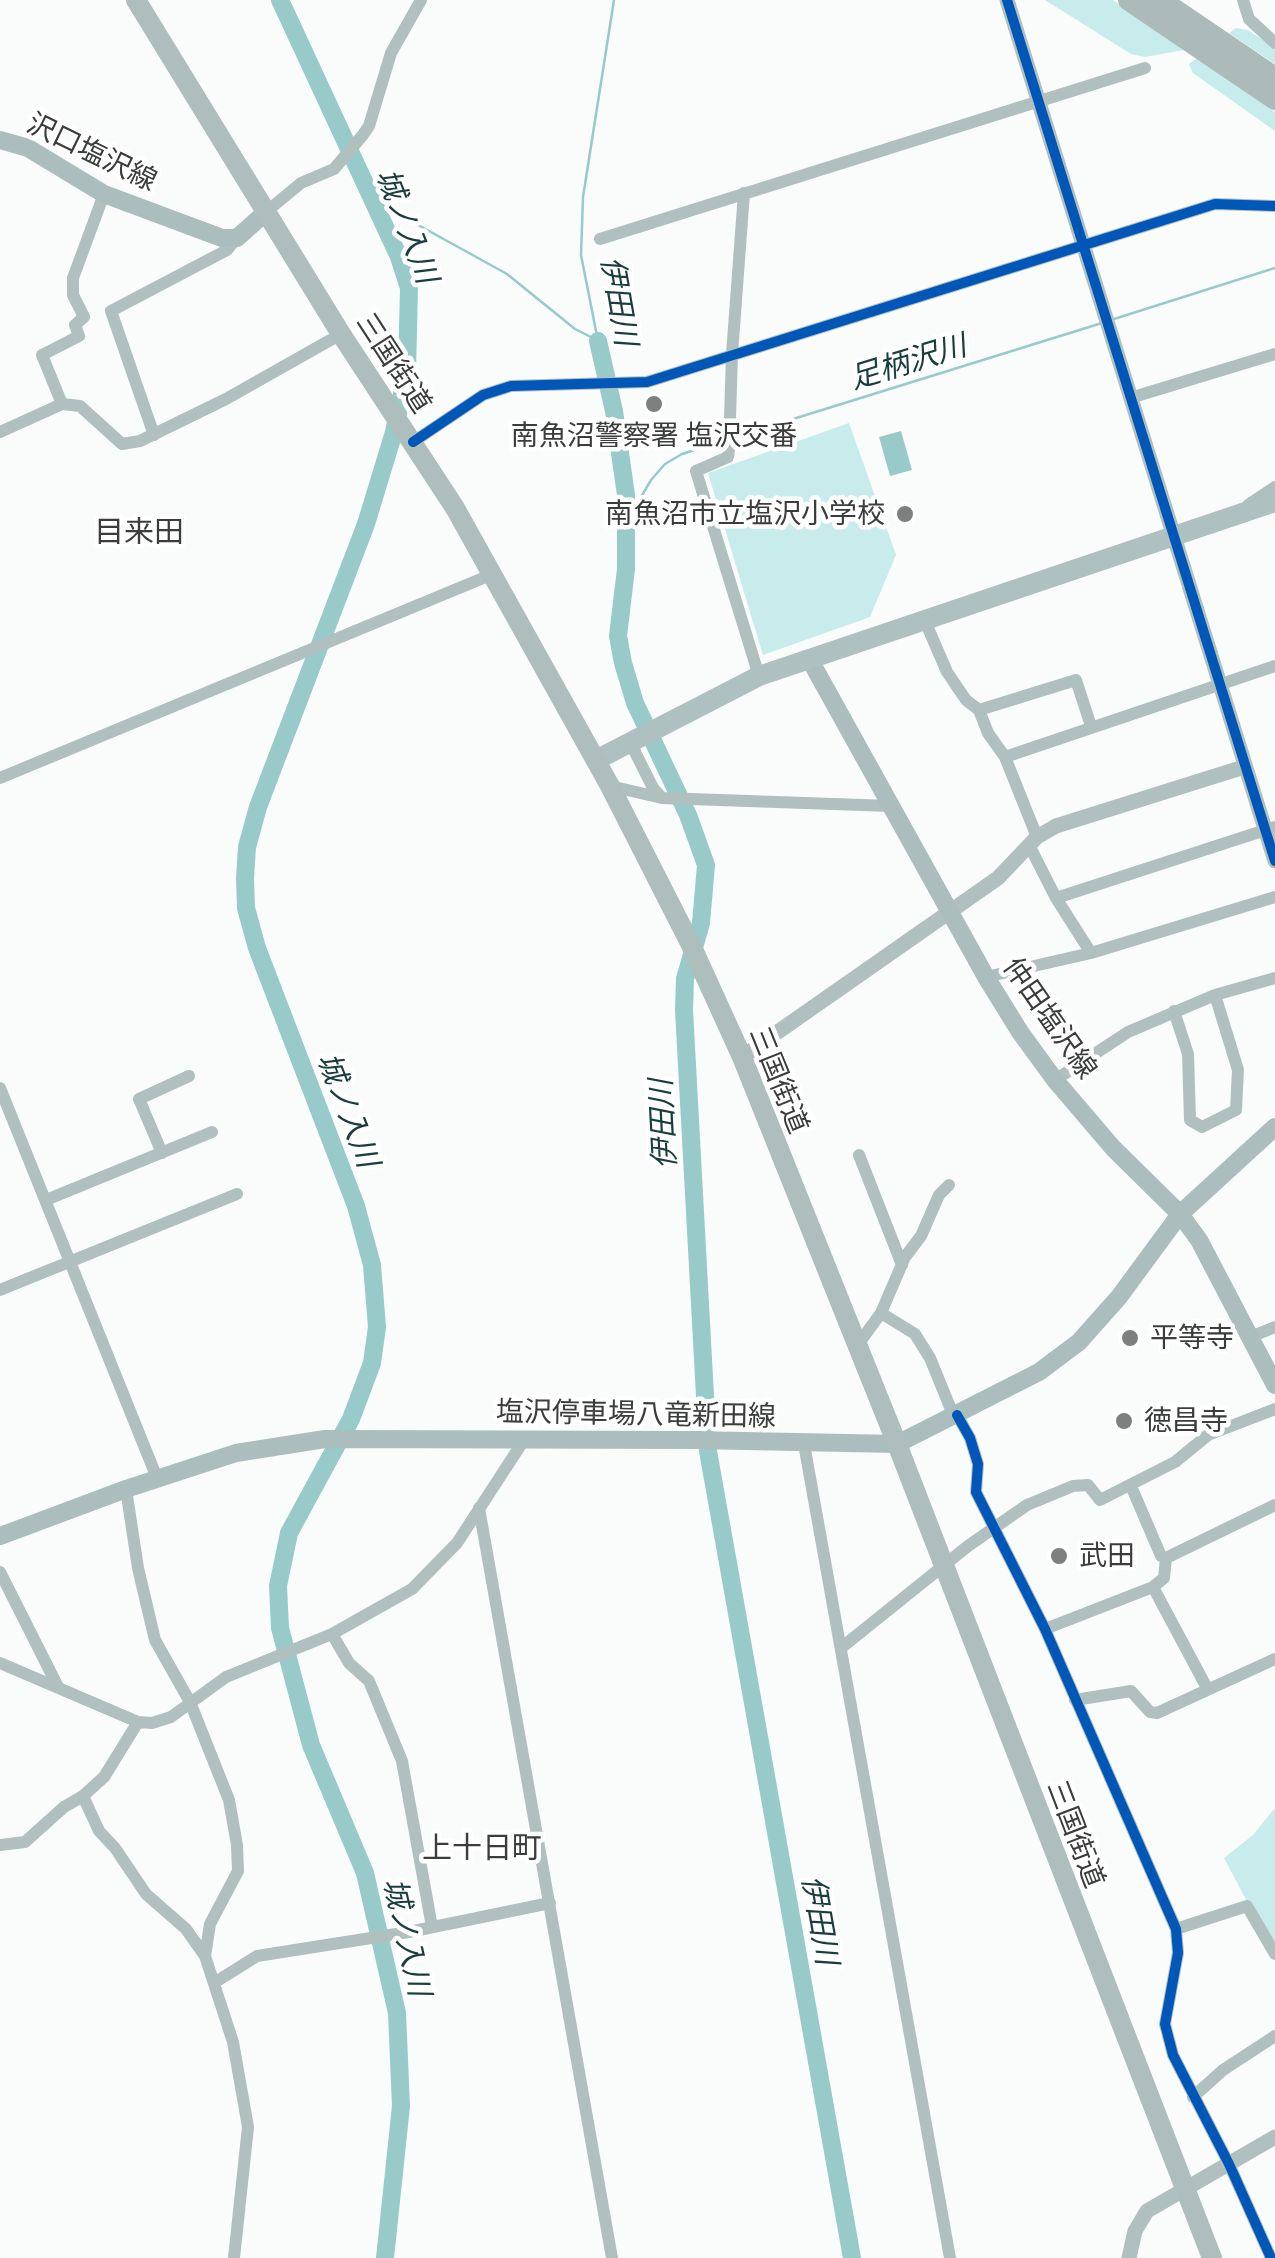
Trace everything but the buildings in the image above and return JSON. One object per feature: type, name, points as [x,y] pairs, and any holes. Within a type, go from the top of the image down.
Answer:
[{"type":"highway","name":"三国街道","points":[[136,0],[341,334],[414,442],[492,574],[610,786],[691,946],[742,1057],[896,1444],[1212,2258]]},
{"type":"highway","points":[[1130,0],[1275,78]]},
{"type":"highway","points":[[1160,0],[1275,99]]},
{"type":"main road","name":"沢口塩沢線","points":[[0,140],[28,148],[104,194],[222,238],[237,238]]},
{"type":"main road","points":[[237,238],[266,212]]},
{"type":"main road","points":[[596,760],[759,676],[1275,502]]},
{"type":"main road","name":"仲田塩沢線","points":[[810,660],[986,977],[1055,1080],[1114,1148],[1180,1214],[1199,1240],[1275,1386]]},
{"type":"main road","points":[[896,1444],[1039,1372],[1079,1342],[1119,1297],[1180,1214],[1275,1128]]},
{"type":"main road","name":"塩沢停車場八竜新田線","points":[[157,1478],[236,1453],[325,1438],[896,1444]]},
{"type":"main road","points":[[0,1536],[157,1478]]},
{"type":"street","points":[[266,212],[301,184],[334,169],[362,136],[369,126],[391,54],[421,0]]},
{"type":"street","points":[[1008,0],[1244,766],[1270,829],[1275,862]]},
{"type":"street","points":[[1243,0],[1249,19],[1271,36]]},
{"type":"street","points":[[600,238],[1145,68]]},
{"type":"street","points":[[62,404],[42,355],[79,336],[75,325],[84,317],[74,294],[74,278],[104,194]]},
{"type":"street","points":[[744,194],[728,457],[696,471],[759,676]]},
{"type":"street","points":[[414,442],[482,395],[510,386],[647,382],[1215,204],[1275,206]]},
{"type":"street","points":[[154,435],[111,310],[226,250],[237,238]]},
{"type":"street","points":[[0,432],[62,404],[80,406],[122,444],[154,435],[226,400],[341,334]]},
{"type":"street","points":[[1130,398],[1275,354]]},
{"type":"street","points":[[1228,518],[1275,487]]},
{"type":"street","points":[[1228,518],[1275,514]]},
{"type":"street","points":[[0,778],[492,574]]},
{"type":"street","points":[[925,621],[948,672],[966,700],[980,710],[988,733],[1005,757],[1056,898],[1091,953]]},
{"type":"street","points":[[1005,757],[1275,666]]},
{"type":"street","points":[[980,710],[1076,680],[1091,726]]},
{"type":"street","points":[[630,742],[652,788],[662,798]]},
{"type":"street","points":[[742,1057],[998,878],[1033,841],[1056,826],[1244,766]]},
{"type":"street","points":[[610,786],[662,798],[891,806]]},
{"type":"street","points":[[1056,898],[1270,829]]},
{"type":"street","points":[[986,977],[1091,953],[1275,897]]},
{"type":"street","points":[[1055,1080],[1128,1032],[1216,995],[1275,978]]},
{"type":"street","points":[[1174,1011],[1188,1054],[1190,1120],[1202,1127],[1236,1110],[1238,1070],[1216,995]]},
{"type":"street","points":[[162,1153],[139,1100],[189,1076]]},
{"type":"street","points":[[0,1088],[157,1478]]},
{"type":"street","points":[[46,1200],[212,1132]]},
{"type":"street","points":[[858,1155],[902,1265]]},
{"type":"street","points":[[857,1346],[881,1313],[939,1195],[949,1185]]},
{"type":"street","points":[[0,1290],[238,1194]]},
{"type":"street","points":[[881,1313],[915,1334],[970,1438],[978,1464],[976,1492],[1045,1629],[1176,1929],[1178,1954],[1165,2024],[1173,2055],[1230,2164],[1271,2258]]},
{"type":"street","points":[[1250,1337],[1275,1327]]},
{"type":"street","points":[[842,1648],[1027,1505],[1073,1486],[1088,1485],[1100,1500],[1175,1462],[1208,1436],[1275,1409]]},
{"type":"street","points":[[0,1663],[138,1722],[152,1723],[171,1716],[226,1676],[332,1634],[412,1589],[457,1543],[524,1440]]},
{"type":"street","points":[[804,1444],[950,2258]]},
{"type":"street","points":[[1131,1486],[1161,1556],[1166,1558]]},
{"type":"street","points":[[126,1488],[138,1568],[155,1640],[190,1702],[229,1800],[237,1845],[238,1871],[210,1924],[205,1956]]},
{"type":"street","points":[[1166,1558],[1275,1505]]},
{"type":"street","points":[[480,1508],[612,2258]]},
{"type":"street","points":[[1045,1629],[1154,1588],[1164,1578],[1166,1558]]},
{"type":"street","points":[[0,1572],[57,1685]]},
{"type":"street","points":[[1154,1588],[1207,1688]]},
{"type":"street","points":[[332,1634],[350,1663],[369,1681],[402,1761],[432,1927]]},
{"type":"street","points":[[1075,1700],[1131,1691],[1150,1712],[1157,1712],[1275,1659]]},
{"type":"street","points":[[0,1844],[25,1842],[64,1807],[83,1796],[104,1777],[138,1722]]},
{"type":"street","points":[[83,1796],[99,1831],[146,1894],[186,1929],[205,1956],[214,1983],[232,2042],[248,2127],[234,2258]]},
{"type":"street","points":[[214,1983],[257,1956],[409,1932],[550,1903]]},
{"type":"street","points":[[1176,1929],[1248,1906],[1275,1954]]},
{"type":"street","points":[[1193,2096],[1222,2070],[1275,2036]]},
{"type":"street","points":[[1129,2258],[1136,2231],[1147,2212],[1184,2188],[1273,2142]]},
{"type":"shaded area","points":[[1045,0],[1113,0],[1184,50],[1145,57],[1131,54]]},
{"type":"shaded area","points":[[1236,28],[1248,30],[1275,48],[1275,64],[1229,33]]},
{"type":"shaded area","points":[[1197,58],[1275,112],[1275,131],[1193,73],[1189,64]]},
{"type":"shaded area","points":[[849,423],[896,555],[870,617],[763,655],[708,473]]},
{"type":"shaded area","points":[[901,431],[912,470],[890,476],[879,437]]},
{"type":"shaded area","points":[[1274,1809],[1275,1954],[1224,1858],[1253,1835]]},
{"type":"waterway","name":"城ノ入川","points":[[280,0],[399,257],[409,288],[407,371],[394,432],[366,524],[258,807],[247,847],[245,878],[246,908],[257,948],[356,1206],[372,1265],[377,1327],[372,1363],[351,1419],[289,1533],[278,1586],[280,1628],[311,1745],[365,1873],[397,2013],[401,2106],[385,2258]]},
{"type":"waterway","name":"伊田川","points":[[598,341],[581,255],[583,197],[614,0]]},
{"type":"waterway","points":[[371,199],[507,274],[575,329],[597,340]]},
{"type":"waterway","name":"足柄沢川","points":[[1114,319],[1275,268]]},
{"type":"waterway","name":"足柄沢川","points":[[732,438],[1102,323]]},
{"type":"waterway","name":"伊田川","points":[[598,341],[614,411],[626,495],[626,569],[618,636],[623,663],[635,703],[688,815],[706,865],[701,923],[685,979],[684,1010],[708,1451],[852,2258]]},
{"type":"waterway","name":"足柄沢川","points":[[626,569],[637,504],[651,480],[665,464],[682,454],[725,440]]},
{"type":"cycle path","points":[[1007,0],[1275,861]]},
{"type":"cycle path","points":[[413,442],[483,395],[511,386],[647,382],[1215,204],[1275,206]]},
{"type":"cycle path","points":[[957,1415],[978,1464],[976,1492],[1045,1629],[1176,1929],[1178,1953],[1165,2024],[1173,2055],[1229,2164],[1271,2258]]},
{"type":"place","name":"南魚沼警察署 塩沢交番","points":[[654,404]]},
{"type":"place","name":"南魚沼市立塩沢小学校","points":[[905,514]]},
{"type":"place","name":"平等寺","points":[[1130,1338]]},
{"type":"place","name":"徳昌寺","points":[[1124,1421]]},
{"type":"place","name":"武田","points":[[1059,1556]]},
{"type":"district","name":"目来田","points":[[139,532]]},
{"type":"district","name":"上十日町","points":[[482,1848]]}]
